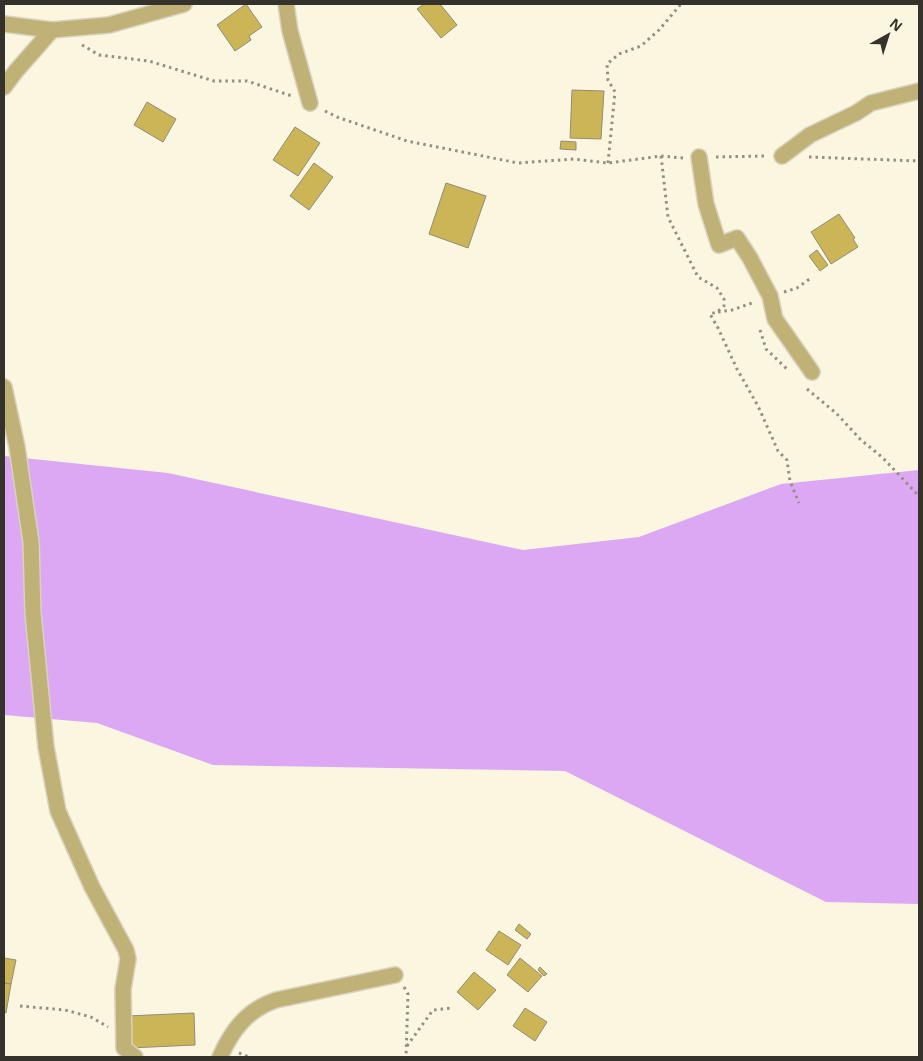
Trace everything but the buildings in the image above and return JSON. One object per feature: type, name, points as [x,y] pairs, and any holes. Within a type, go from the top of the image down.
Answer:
[{"type":"street","points":[[4,24],[52,30],[109,25],[184,4]]},
{"type":"street","points":[[286,4],[290,30],[310,103]]},
{"type":"street","points":[[4,87],[52,30]]},
{"type":"street","points":[[782,156],[810,135],[856,113],[871,102],[919,91]]},
{"type":"street","points":[[699,158],[706,204],[719,245],[737,238],[770,296],[775,319],[812,372]]},
{"type":"street","points":[[4,387],[17,447],[31,542],[34,613],[46,747],[58,811],[92,886],[126,950],[128,959],[122,989],[130,1053]]},
{"type":"street","points":[[220,1057],[238,1027],[246,1017],[261,1005],[276,1000],[395,975]]},
{"type":"path","points":[[608,163],[615,92],[608,80],[607,64],[619,54],[641,46],[659,30],[681,4]]},
{"type":"path","points":[[52,30],[100,55],[149,61],[214,81],[248,81],[310,103],[337,117],[407,141],[518,163],[574,159],[608,163],[661,156],[680,159],[782,156],[919,161]]},
{"type":"path","points":[[661,156],[668,218],[698,277],[717,288],[724,298],[724,306],[717,312],[710,314],[758,406],[778,451],[787,460],[790,481],[800,503]]},
{"type":"path","points":[[752,303],[755,312]]},
{"type":"path","points":[[758,322],[766,349],[794,376]]},
{"type":"path","points":[[800,382],[882,457],[919,496]]},
{"type":"path","points":[[395,975],[408,994],[406,1057]]},
{"type":"path","points":[[20,1006],[65,1010],[91,1017],[116,1031],[130,1053]]},
{"type":"path","points":[[407,1047],[433,1010],[452,1008]]},
{"type":"shaded area","points":[[4,456],[168,473],[523,550],[639,537],[781,484],[919,470],[919,904],[826,902],[565,771],[213,765],[97,723],[4,715]]}]
